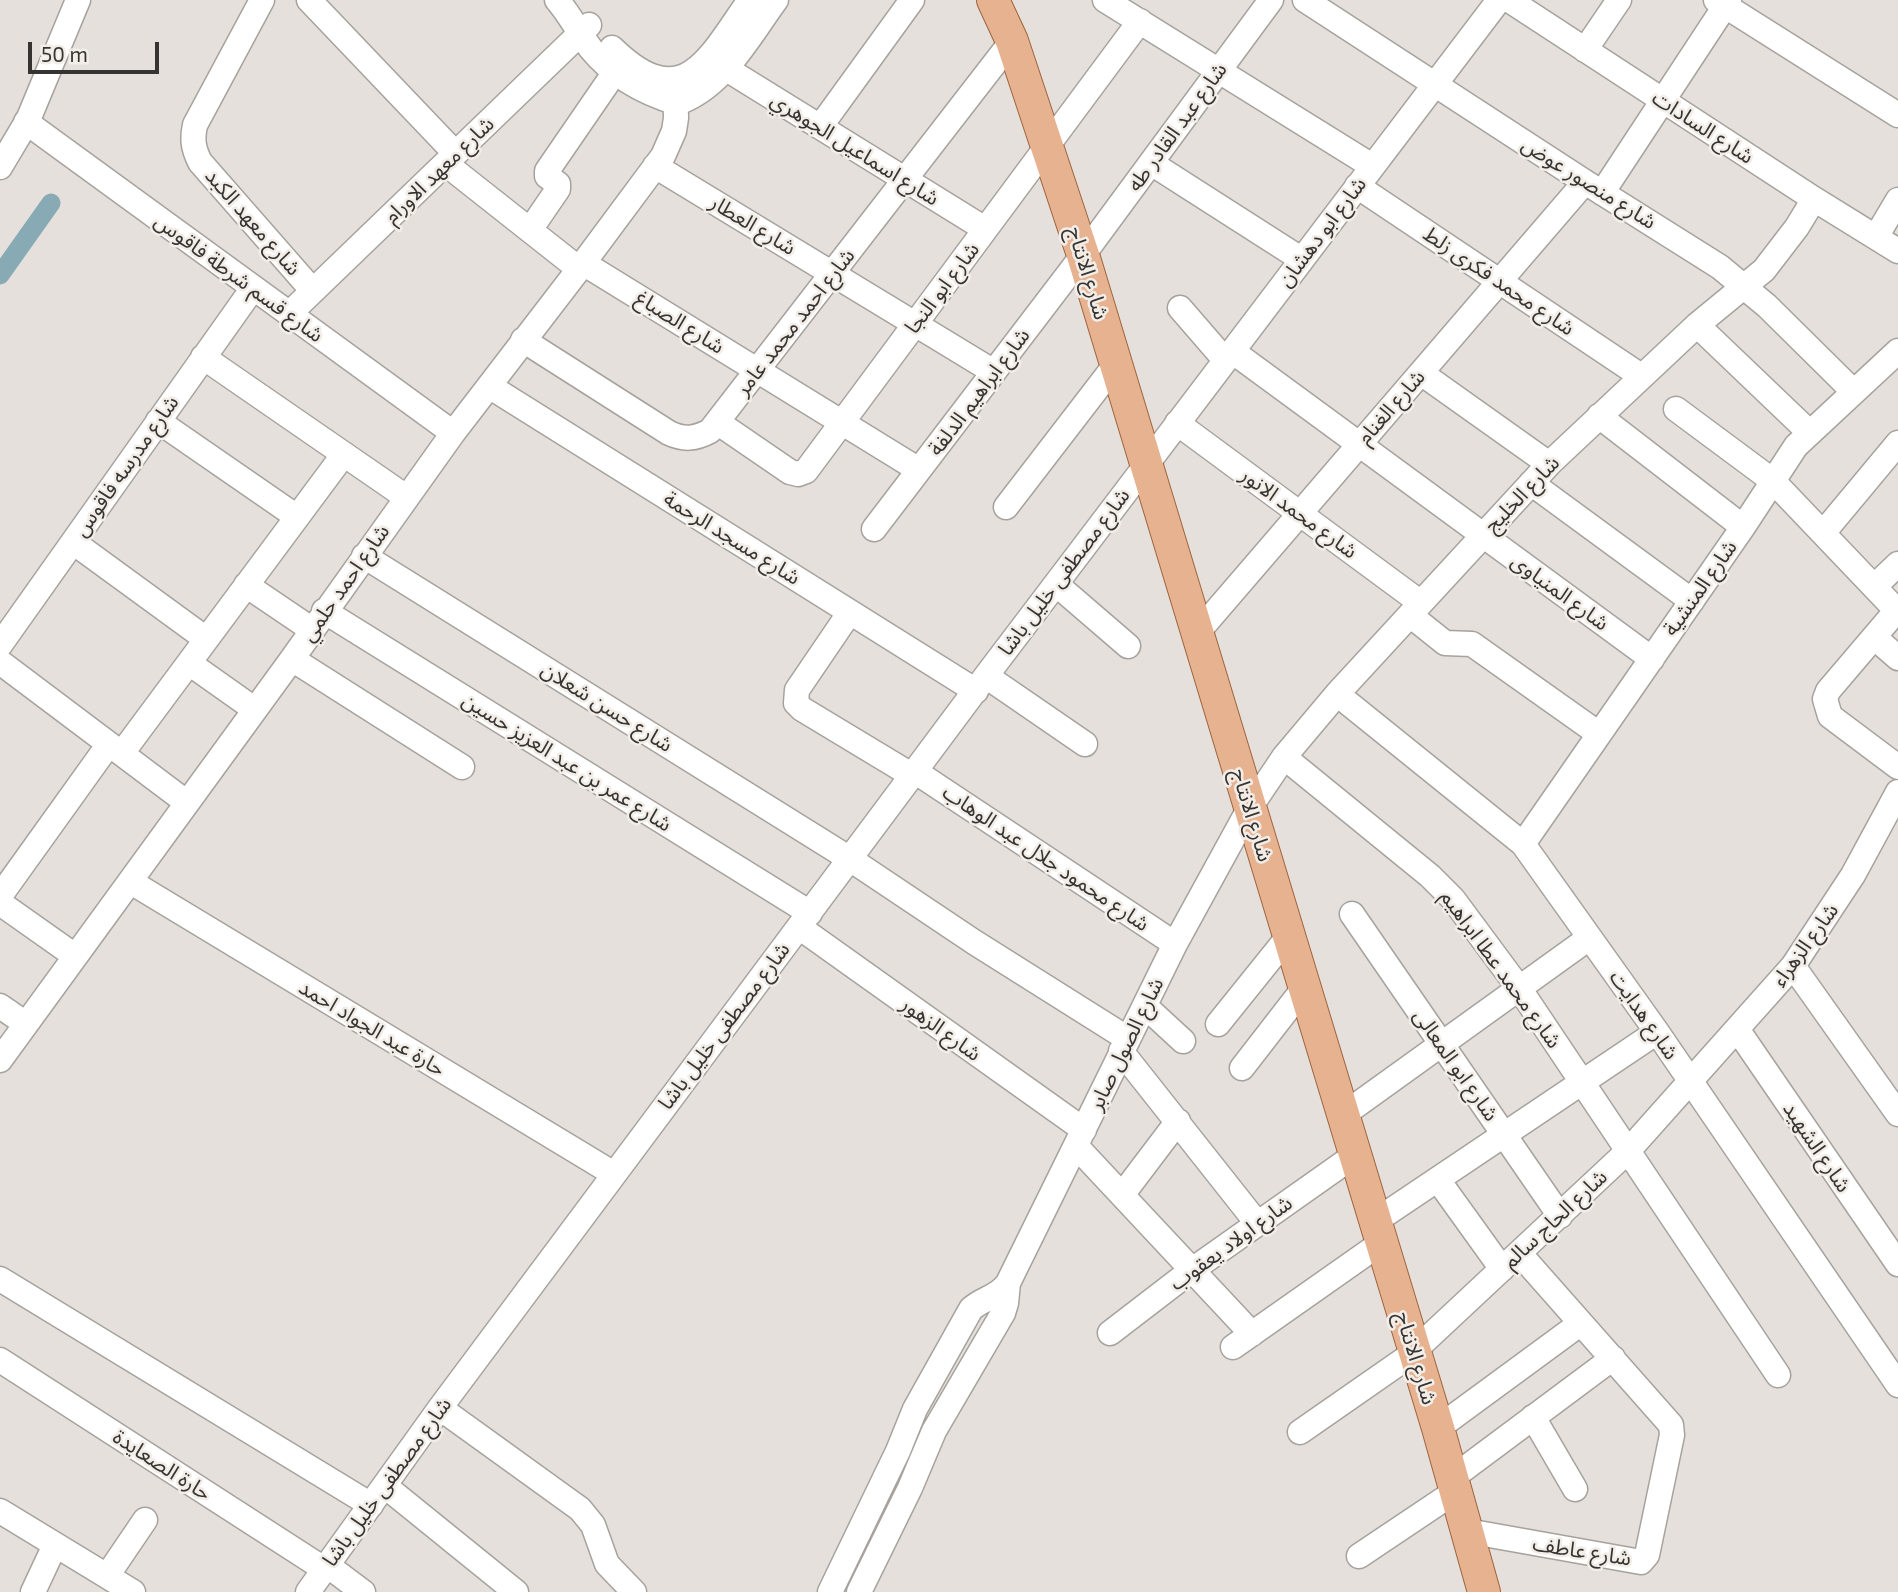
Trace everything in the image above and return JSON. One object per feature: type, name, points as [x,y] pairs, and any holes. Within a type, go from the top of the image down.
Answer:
[{"type":"main road","name":"شارع الانتاج","points":[[993,0],[1012,41],[1083,255],[1438,1428],[1484,1592]]},
{"type":"main road","name":"شارع الانتاج","points":[[1008,0],[1012,41]]},
{"type":"street","points":[[0,167],[26,122],[78,0]]},
{"type":"street","name":"شارع معهد الكبد","points":[[262,0],[195,125],[192,138],[194,150],[200,162],[313,292]]},
{"type":"street","name":"شارع الصباغ","points":[[309,0],[451,158],[530,230],[581,266],[758,370],[919,470]]},
{"type":"street","points":[[676,92],[689,76],[701,67],[750,0]]},
{"type":"street","points":[[574,19],[592,50],[615,72],[639,89],[676,92],[708,87],[776,0]]},
{"type":"street","points":[[820,127],[912,0]]},
{"type":"street","points":[[1105,0],[1372,166]]},
{"type":"street","name":"شارع عبد القادر طه","points":[[1083,255],[1271,0]]},
{"type":"street","name":"شارع منصور عوض","points":[[1305,0],[1695,249],[1745,286],[1853,391]]},
{"type":"street","name":"شارع ابو دهشان","points":[[1146,464],[1499,0]]},
{"type":"street","name":"شارع السادات","points":[[1509,0],[1898,251]]},
{"type":"street","points":[[1586,50],[1619,0]]},
{"type":"street","points":[[1724,2],[1898,115]]},
{"type":"street","name":"شارع الغنام","points":[[1198,632],[1499,282],[1594,187],[1663,101],[1724,2]]},
{"type":"street","points":[[574,19],[636,67],[662,78],[676,92]]},
{"type":"street","name":"شارع معهد الاورام","points":[[289,314],[451,158],[574,19]]},
{"type":"street","name":"شارع ابو النجا","points":[[717,422],[790,472],[798,474],[806,471],[1140,21]]},
{"type":"street","name":"شارع احمد محمد عامر","points":[[523,340],[679,438],[690,439],[710,431],[1012,41]]},
{"type":"street","name":"شارع اسماعيل الجوهري","points":[[725,68],[985,229]]},
{"type":"street","points":[[530,230],[558,189],[558,184],[549,178],[547,171],[615,72]]},
{"type":"street","name":"شارع احمد حلمي","points":[[0,1060],[292,659],[406,497],[663,156],[674,131],[676,92]]},
{"type":"street","name":"شارع قسم شرطة فاقوس","points":[[26,122],[453,433]]},
{"type":"street","points":[[1151,163],[1301,259]]},
{"type":"street","name":"شارع العطار","points":[[655,166],[994,372]]},
{"type":"street","name":"شارع محمد فكرى زلط","points":[[1357,186],[1641,376]]},
{"type":"street","name":"شارع الخليج","points":[[1249,809],[1284,757],[1337,694],[1482,535],[1549,464],[1641,376],[1764,270],[1782,249],[1814,199]]},
{"type":"street","points":[[1876,237],[1898,200]]},
{"type":"street","name":"شارع ابراهيم الدلفة","points":[[874,529],[1083,255]]},
{"type":"street","name":"شارع مدرسه فاقوس","points":[[5,628],[72,542],[253,288]]},
{"type":"street","points":[[1180,308],[1228,355]]},
{"type":"street","points":[[1697,325],[1809,432]]},
{"type":"street","name":"شارع المنشية","points":[[1523,844],[1743,527],[1796,446],[1898,351]]},
{"type":"street","name":"شارع المنياوى","points":[[1228,355],[1359,444],[1651,659]]},
{"type":"street","points":[[203,357],[406,497]]},
{"type":"street","points":[[1006,507],[1116,364]]},
{"type":"street","points":[[1421,373],[1549,464]]},
{"type":"street","name":"شارع مسجد الرحمة","points":[[489,386],[850,612],[981,683],[1085,744]]},
{"type":"street","points":[[1676,409],[1773,481],[1897,611],[1828,691],[1826,708],[1829,716],[1836,722],[1898,767]]},
{"type":"street","points":[[1599,416],[1743,527]]},
{"type":"street","points":[[158,421],[297,517]]},
{"type":"street","name":"شارع محمد الانور","points":[[1177,423],[1300,514],[1415,609],[1445,643],[1472,644],[1599,734]]},
{"type":"street","points":[[0,896],[115,749],[189,663],[344,454]]},
{"type":"street","points":[[1823,533],[1893,458]]},
{"type":"street","name":"شارع مصطفى خليل باشا","points":[[308,1592],[440,1408],[1146,464]]},
{"type":"street","points":[[1531,483],[1692,601]]},
{"type":"street","points":[[72,542],[206,639]]},
{"type":"street","name":"شارع حسن شعلان","points":[[364,556],[850,859],[1125,1045],[1178,1121],[1257,1223]]},
{"type":"street","points":[[1874,587],[1898,564]]},
{"type":"street","points":[[1056,584],[1128,646]]},
{"type":"street","name":"شارع عمر بن عبد العزيز حسين","points":[[246,585],[318,620],[804,920]]},
{"type":"street","name":"شارع محمود جلال عبد الوهاب","points":[[850,612],[797,690],[796,702],[802,709],[914,774],[1175,944]]},
{"type":"street","points":[[1874,637],[1898,659]]},
{"type":"street","points":[[292,659],[462,767]]},
{"type":"street","points":[[0,662],[186,802]]},
{"type":"street","points":[[189,663],[254,709]]},
{"type":"street","name":"شارع هدايت","points":[[1337,694],[1523,844],[1657,1032],[1898,1385]]},
{"type":"street","name":"شارع محمد عطا ابراهيم","points":[[1284,757],[1442,887],[1453,900],[1519,988],[1778,1375]]},
{"type":"street","name":"شارع الزهراء","points":[[1691,1082],[1793,966],[1834,906],[1895,806]]},
{"type":"street","name":"شارع الصول صابر","points":[[830,1592],[898,1451],[915,1409],[971,1309],[998,1294],[1008,1283],[1175,944],[1249,809]]},
{"type":"street","name":"حارة عبد الجواد احمد","points":[[131,882],[614,1174]]},
{"type":"street","points":[[0,903],[75,956]]},
{"type":"street","name":"شارع ابو المعالى","points":[[1352,914],[1560,1216]]},
{"type":"street","name":"شارع الزهور","points":[[804,920],[1080,1138],[1122,1195],[1192,1270],[1242,1340],[1378,1233]]},
{"type":"street","points":[[1218,1024],[1288,937]]},
{"type":"street","points":[[1343,1115],[1589,938]]},
{"type":"street","points":[[1793,966],[1898,1114]]},
{"type":"street","points":[[1242,1068],[1304,988]]},
{"type":"street","points":[[0,1006],[26,1024]]},
{"type":"street","points":[[1145,1006],[1183,1041]]},
{"type":"street","name":"شارع الشهيد","points":[[1737,1029],[1898,1264]]},
{"type":"street","points":[[1378,1233],[1438,1180],[1657,1032]]},
{"type":"street","name":"شارع الحاج سالم","points":[[1300,1432],[1414,1352],[1629,1150],[1691,1082]]},
{"type":"street","points":[[1122,1195],[1178,1121]]},
{"type":"street","name":"شارع اولاد يعقوب","points":[[1110,1334],[1192,1270],[1355,1155]]},
{"type":"street","points":[[1359,1556],[1454,1485],[1533,1418],[1613,1358],[1581,1323],[1510,1261],[1438,1180]]},
{"type":"street","points":[[0,1279],[378,1495],[514,1591]]},
{"type":"street","name":"شارع الصول صابر","points":[[859,1592],[910,1488],[934,1431],[1003,1313],[1008,1283]]},
{"type":"street","points":[[1438,1428],[1581,1323]]},
{"type":"street","name":"شارع عاطف","points":[[1466,1531],[1637,1562],[1643,1560],[1647,1555],[1672,1435],[1671,1424],[1613,1358]]},
{"type":"street","name":"حارة الصعايدة","points":[[0,1360],[363,1592]]},
{"type":"street","points":[[440,1408],[580,1509],[593,1525],[607,1564],[634,1592]]},
{"type":"street","points":[[1533,1418],[1575,1489]]},
{"type":"street","points":[[0,1511],[122,1587],[145,1520]]},
{"type":"street","points":[[33,1592],[55,1545]]},
{"type":"waterway","points":[[0,275],[51,203]]}]
